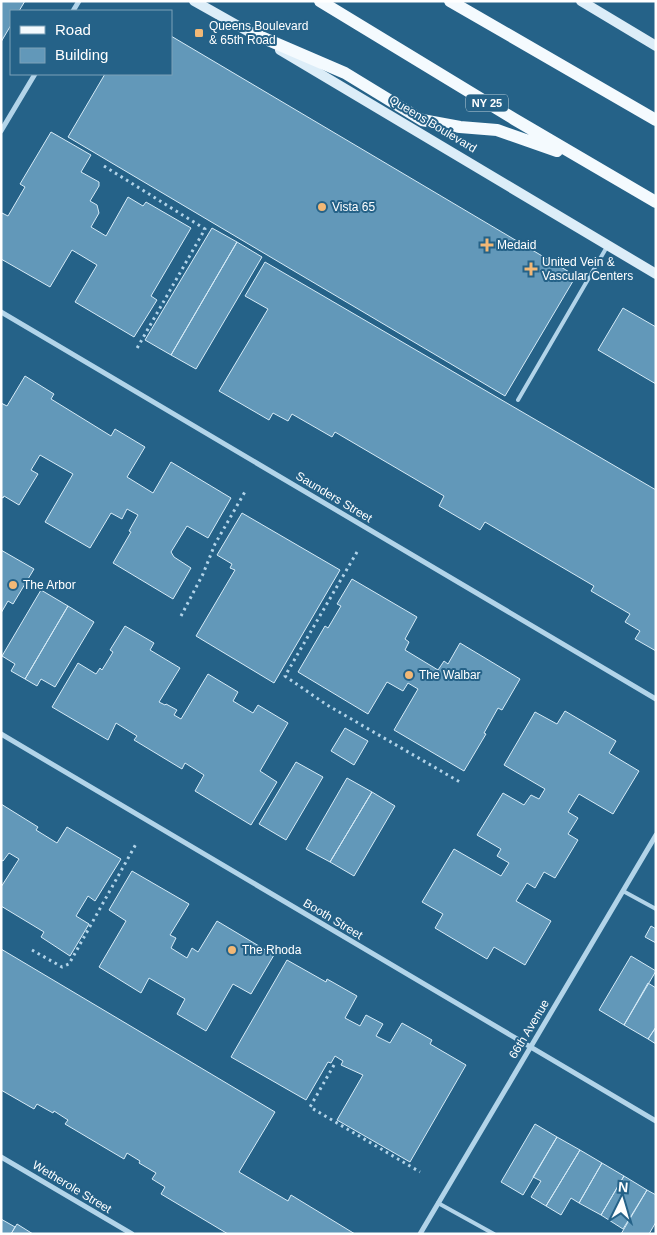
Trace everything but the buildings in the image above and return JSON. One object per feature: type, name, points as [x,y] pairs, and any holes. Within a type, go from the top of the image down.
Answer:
[{"type":"main road","name":"NY 25","points":[[320,1],[514,119],[656,202]]},
{"type":"main road","points":[[450,1],[656,120]]},
{"type":"main road","points":[[252,33],[345,73],[422,120],[460,127],[497,130],[586,161]]},
{"type":"street","name":"Queens Boulevard","points":[[194,1],[252,33],[656,274]]},
{"type":"street","points":[[581,1],[656,46]]},
{"type":"street","points":[[1,131],[35,75]]},
{"type":"street","name":"Saunders Street","points":[[1,312],[656,699]]},
{"type":"street","name":"Booth Street","points":[[1,734],[656,1121]]},
{"type":"street","name":"66th Avenue","points":[[420,1234],[656,836]]},
{"type":"street","name":"Wetherole Street","points":[[1,1157],[132,1234]]},
{"type":"lane","points":[[518,400],[608,246]]},
{"type":"lane","points":[[623,890],[656,909]]},
{"type":"lane","points":[[438,1203],[494,1234]]},
{"type":"path","points":[[104,166],[205,229],[136,350]]},
{"type":"path","points":[[181,616],[203,574],[215,544],[246,490]]},
{"type":"path","points":[[357,552],[285,676],[327,705],[460,782]]},
{"type":"path","points":[[32,950],[62,967],[69,964],[136,844]]},
{"type":"path","points":[[334,1065],[310,1107],[420,1172]]},
{"type":"place","name":"Queens Boulevard & 65th Road","points":[[199,33]]},
{"type":"place","name":"Vista 65","points":[[322,207]]},
{"type":"place","name":"Medaid","points":[[487,245]]},
{"type":"place","name":"United Vein & Vascular Centers","points":[[531,269]]},
{"type":"place","name":"The Arbor","points":[[13,585]]},
{"type":"place","name":"The Walbar","points":[[409,675]]},
{"type":"place","name":"The Rhoda","points":[[232,950]]}]
